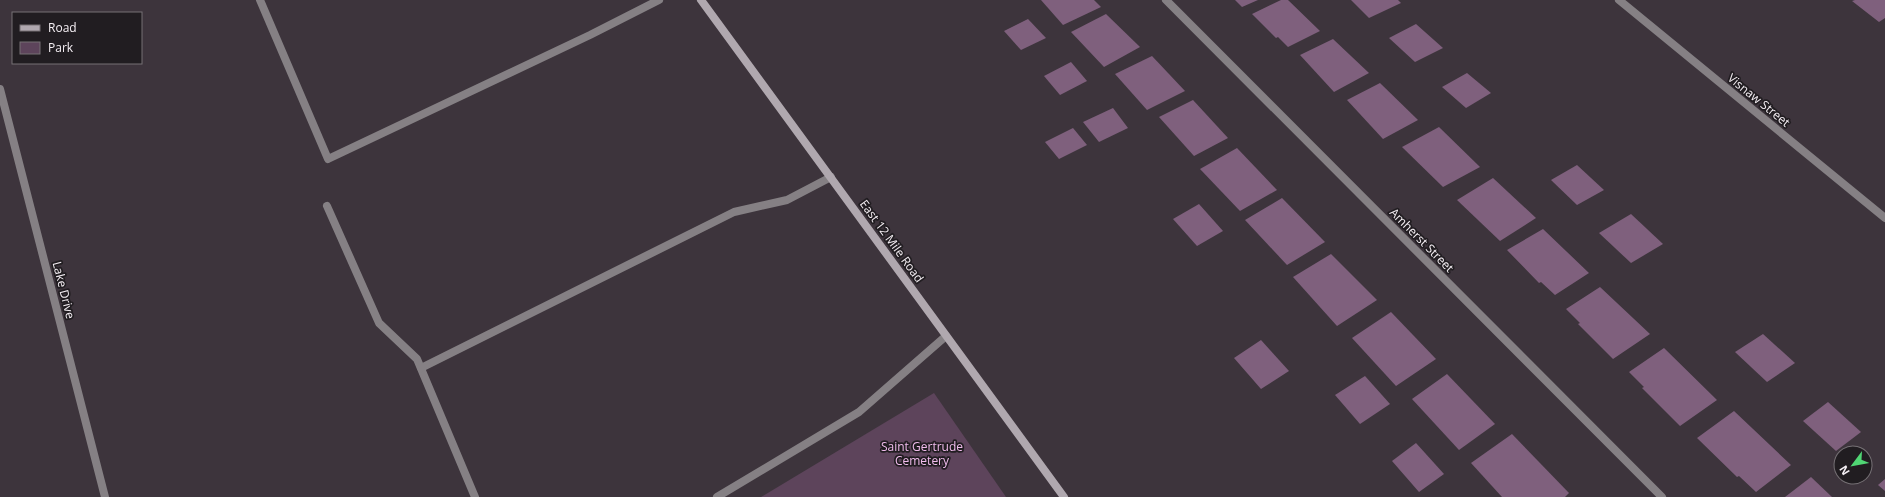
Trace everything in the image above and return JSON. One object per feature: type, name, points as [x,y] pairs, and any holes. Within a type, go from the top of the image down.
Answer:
[{"type":"main road","name":"East 12 Mile Road","points":[[701,0],[1064,497]]},
{"type":"street","points":[[260,0],[328,158],[590,35],[659,0]]},
{"type":"street","name":"Amherst Street","points":[[1166,0],[1662,497]]},
{"type":"street","name":"Visnaw Street","points":[[1619,0],[1885,218]]},
{"type":"street","name":"Lake Drive","points":[[0,89],[104,497]]},
{"type":"street","points":[[421,368],[734,212],[787,200],[831,178]]},
{"type":"street","points":[[327,206],[379,323],[417,359],[475,497]]},
{"type":"street","points":[[717,497],[859,412],[946,336]]},
{"type":"green space","name":"Saint Gertrude Cemetery","points":[[934,393],[1006,497],[761,497]]},
{"type":"building","points":[[1041,0],[1094,0],[1101,7],[1063,25]]},
{"type":"building","points":[[1235,0],[1258,0],[1242,7]]},
{"type":"building","points":[[1281,0],[1288,0],[1320,31],[1288,47],[1278,37],[1276,38],[1252,14]]},
{"type":"building","points":[[1351,0],[1398,0],[1401,3],[1369,18]]},
{"type":"building","points":[[1885,0],[1885,18],[1879,22],[1852,1]]},
{"type":"building","points":[[1106,14],[1140,47],[1104,67],[1071,32]]},
{"type":"building","points":[[1028,19],[1046,38],[1021,50],[1004,31]]},
{"type":"building","points":[[1416,24],[1443,48],[1415,62],[1389,38]]},
{"type":"building","points":[[1333,39],[1369,73],[1334,92],[1300,55]]},
{"type":"building","points":[[1152,56],[1185,91],[1147,110],[1115,74]]},
{"type":"building","points":[[1071,62],[1087,81],[1060,95],[1044,76]]},
{"type":"building","points":[[1467,73],[1491,93],[1466,108],[1442,87]]},
{"type":"building","points":[[1380,83],[1418,120],[1383,139],[1347,100]]},
{"type":"building","points":[[1193,100],[1228,138],[1194,156],[1159,117]]},
{"type":"building","points":[[1113,108],[1128,128],[1099,142],[1083,122]]},
{"type":"building","points":[[1439,127],[1480,167],[1443,187],[1402,147]]},
{"type":"building","points":[[1073,128],[1087,145],[1059,159],[1045,142]]},
{"type":"building","points":[[1237,148],[1277,190],[1240,211],[1200,169]]},
{"type":"building","points":[[1577,165],[1604,190],[1577,205],[1551,180]]},
{"type":"building","points":[[1493,178],[1536,218],[1500,241],[1457,200]]},
{"type":"building","points":[[1282,198],[1325,242],[1287,265],[1245,220]]},
{"type":"building","points":[[1199,204],[1223,231],[1197,246],[1173,219]]},
{"type":"building","points":[[1631,214],[1663,244],[1631,263],[1599,233]]},
{"type":"building","points":[[1543,229],[1589,273],[1555,295],[1541,282],[1539,283],[1507,250]]},
{"type":"building","points":[[1331,254],[1377,300],[1337,326],[1293,277]]},
{"type":"building","points":[[1600,287],[1650,334],[1613,359],[1578,324],[1580,323],[1566,309]]},
{"type":"building","points":[[1391,312],[1436,359],[1396,386],[1352,338]]},
{"type":"building","points":[[1763,334],[1795,363],[1767,382],[1735,352]]},
{"type":"building","points":[[1261,340],[1289,371],[1261,389],[1234,358]]},
{"type":"building","points":[[1664,348],[1717,400],[1680,426],[1642,388],[1644,387],[1629,372]]},
{"type":"building","points":[[1447,374],[1495,424],[1459,450],[1412,399]]},
{"type":"building","points":[[1365,376],[1390,404],[1360,424],[1335,395]]},
{"type":"building","points":[[1828,402],[1861,432],[1844,445],[1833,445],[1833,448],[1803,421]]},
{"type":"building","points":[[1734,411],[1791,465],[1756,492],[1739,476],[1737,477],[1697,438]]},
{"type":"building","points":[[1512,434],[1569,493],[1565,497],[1502,497],[1471,463]]},
{"type":"building","points":[[1416,443],[1444,474],[1419,492],[1392,461]]},
{"type":"building","points":[[1811,477],[1832,497],[1785,497]]},
{"type":"building","points":[[1885,479],[1885,491],[1878,485]]}]
